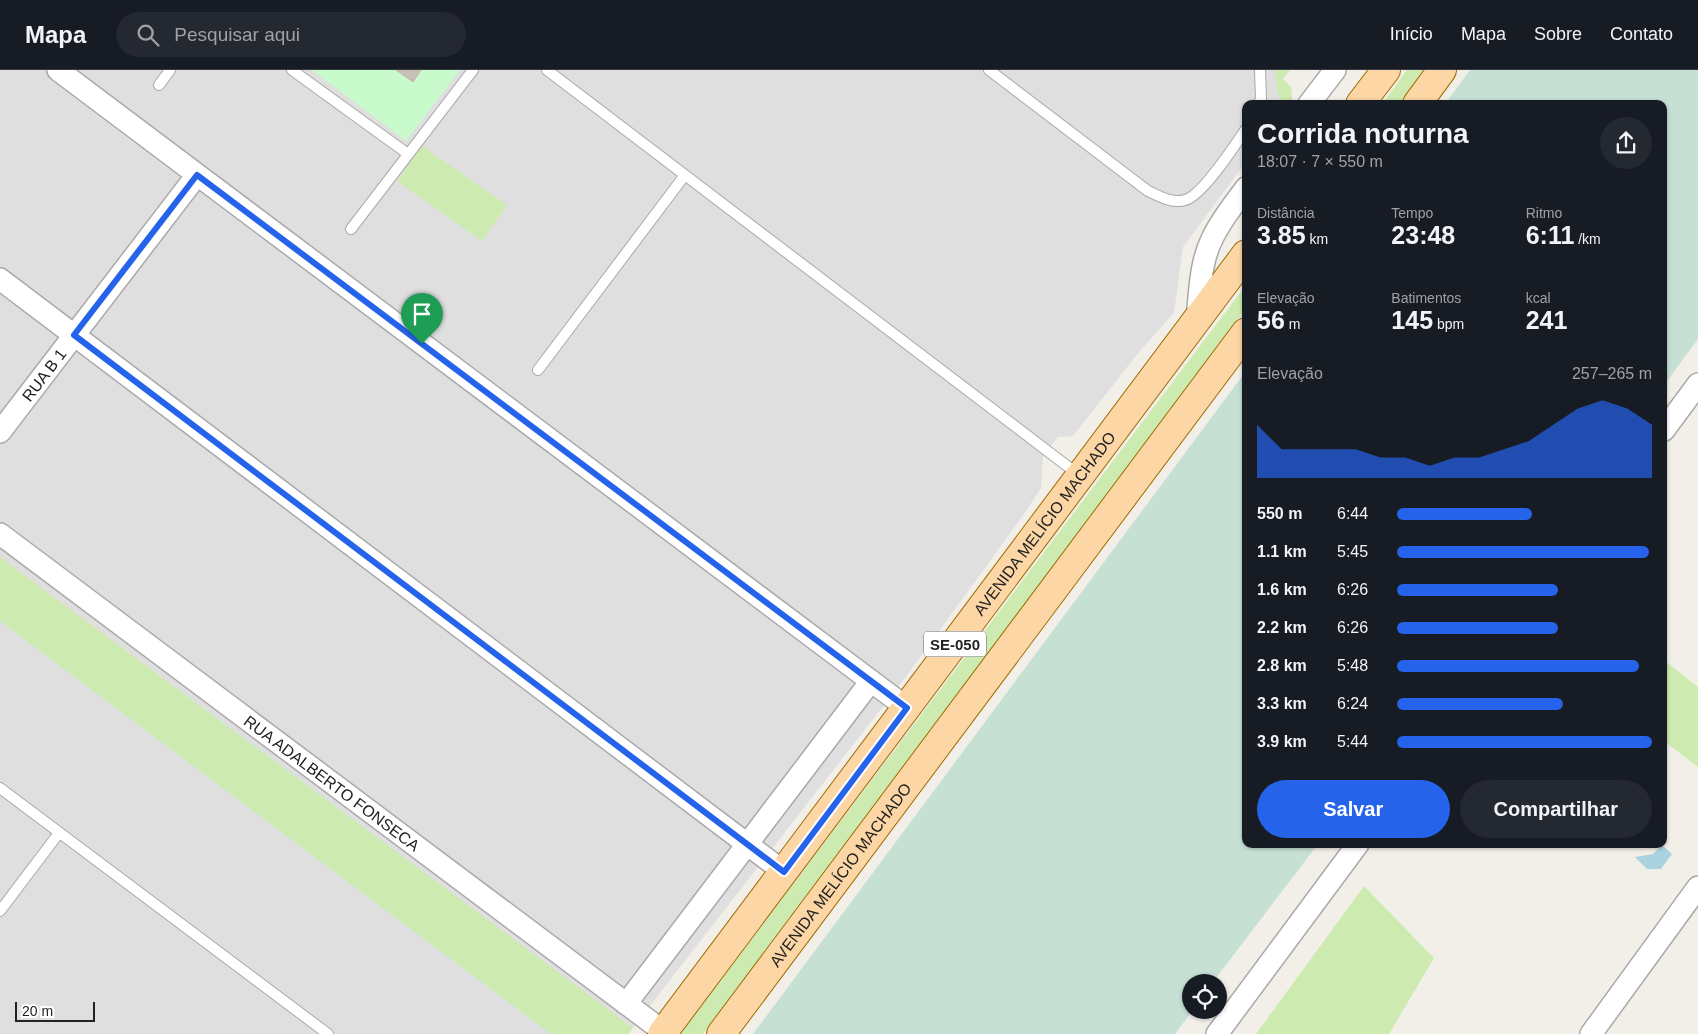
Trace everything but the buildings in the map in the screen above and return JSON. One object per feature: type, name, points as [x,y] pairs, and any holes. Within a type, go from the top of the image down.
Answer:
[{"type":"main road","points":[[1363,100],[1386,70]]},
{"type":"main road","points":[[1420,100],[1442,70]]},
{"type":"main road","name":"AVENIDA MELÍCIO MACHADO","points":[[663,1033],[1242,259]]},
{"type":"main road","name":"AVENIDA MELÍCIO MACHADO","points":[[721,1034],[1242,337]]},
{"type":"street","points":[[58,70],[907,708]]},
{"type":"street","points":[[1312,100],[1335,70]]},
{"type":"street","name":"RUA B 1","points":[[0,432],[197,175]]},
{"type":"street","points":[[1197,318],[1201,275],[1211,240],[1227,213],[1242,193]]},
{"type":"street","points":[[0,279],[784,872]]},
{"type":"street","points":[[1667,426],[1698,384]]},
{"type":"street","name":"RUA ADALBERTO FONSECA","points":[[0,534],[663,1033]]},
{"type":"street","points":[[626,1004],[871,682]]},
{"type":"street","points":[[1217,1034],[1355,848]]},
{"type":"street","points":[[1590,1034],[1698,887]]},
{"type":"lane","points":[[159,85],[170,70]]},
{"type":"lane","points":[[292,70],[408,154]]},
{"type":"lane","points":[[351,229],[473,70]]},
{"type":"lane","points":[[547,70],[1081,476]]},
{"type":"lane","points":[[989,70],[1148,191],[1166,200],[1186,200],[1200,191],[1242,134]]},
{"type":"lane","points":[[1260,70],[1260,100]]},
{"type":"lane","points":[[538,370],[685,175]]},
{"type":"lane","points":[[0,788],[328,1034]]},
{"type":"lane","points":[[0,911],[58,833]]},
{"type":"shaded area","points":[[0,70],[1290,70],[1283,79],[1291,87],[1292,100],[1242,100],[1242,167],[1183,247],[1174,313],[1139,352],[1073,436],[1058,437],[1043,456],[1041,488],[1024,514],[905,678],[628,1034],[0,1034]]},
{"type":"green space","points":[[312,70],[460,70],[406,141]]},
{"type":"green space","points":[[1275,70],[1290,70],[1283,79],[1291,87],[1292,100],[1280,100]]},
{"type":"green space","points":[[1407,70],[1425,70],[1403,100],[1385,100]]},
{"type":"green space","points":[[1470,70],[1698,70],[1698,339],[1667,381],[1667,100],[1448,100]]},
{"type":"green space","points":[[422,146],[507,205],[482,241],[397,181]]},
{"type":"green space","points":[[1242,290],[1242,313],[703,1034],[680,1034]]},
{"type":"green space","points":[[1242,376],[1242,848],[1315,848],[1219,974],[1182,974],[1182,1019],[1186,1019],[1175,1034],[753,1034]]},
{"type":"green space","points":[[0,557],[633,1028],[628,1034],[551,1034],[0,621]]},
{"type":"green space","points":[[1667,662],[1698,687],[1698,767],[1667,743]]},
{"type":"green space","points":[[1364,886],[1434,958],[1389,1034],[1256,1034]]},
{"type":"water","points":[[1659,848],[1665,848],[1672,854],[1661,869],[1647,869],[1635,857],[1653,854]]},
{"type":"route","points":[[197,175],[422,344],[907,708],[784,872],[74,335],[197,175]]}]
